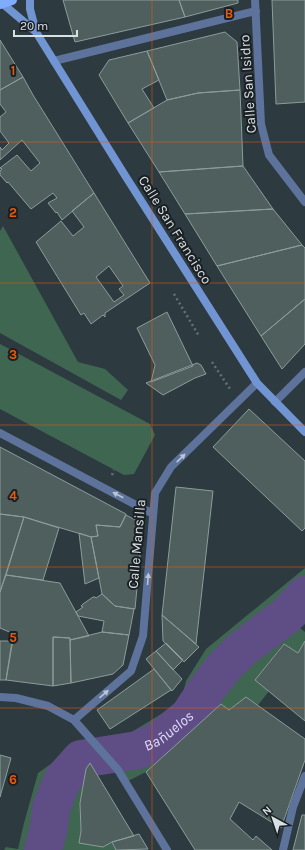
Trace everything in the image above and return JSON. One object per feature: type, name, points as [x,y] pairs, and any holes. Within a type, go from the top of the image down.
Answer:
[{"type":"street","name":"Calle San Francisco","points":[[30,0],[30,10],[36,32],[257,383],[305,432]]},
{"type":"street","name":"Calle San Isidro","points":[[255,0],[261,124],[269,155],[305,202]]},
{"type":"street","name":"Calle San Francisco","points":[[5,3],[36,32]]},
{"type":"street","points":[[54,62],[256,11]]},
{"type":"street","points":[[275,402],[305,372]]},
{"type":"street","name":"Calle Mansilla","points":[[74,720],[131,670],[143,636],[155,493],[172,467],[257,383]]},
{"type":"street","points":[[0,433],[153,514]]},
{"type":"street","points":[[0,697],[16,698],[48,706],[74,720],[118,770],[167,850]]},
{"type":"street","points":[[283,850],[293,807],[305,776]]},
{"type":"path","points":[[174,294],[199,336]]},
{"type":"path","points":[[212,362],[233,393]]},
{"type":"green space","points":[[3,226],[78,362],[105,369],[128,390],[121,400],[0,333],[0,231]]},
{"type":"green space","points":[[0,344],[150,424],[155,435],[134,474],[124,475],[0,409]]},
{"type":"green space","points":[[305,568],[305,624],[300,628],[305,632],[305,641],[298,653],[283,644],[255,680],[269,691],[258,705],[246,697],[229,710],[221,704],[146,772],[126,782],[106,755],[115,742],[181,702],[186,681],[206,649]]},
{"type":"green space","points":[[72,749],[86,769],[80,803],[81,831],[79,842],[103,847],[112,842],[116,850],[4,850],[6,847],[18,849],[38,773]]},
{"type":"building","points":[[63,0],[179,0],[185,17],[75,42]]},
{"type":"building","points":[[179,0],[238,0],[238,3],[185,17]]},
{"type":"building","points":[[272,0],[305,0],[305,102],[276,104]]},
{"type":"building","points":[[225,32],[237,42],[240,90],[198,93],[167,100],[147,51]]},
{"type":"building","points":[[0,40],[23,77],[0,90]]},
{"type":"building","points":[[147,51],[159,80],[142,89],[154,108],[128,123],[99,75],[109,60]]},
{"type":"building","points":[[23,77],[94,193],[62,220],[57,212],[56,213],[48,203],[57,198],[53,193],[31,209],[0,175],[0,171],[2,169],[0,168],[17,155],[31,171],[40,163],[22,140],[0,160],[0,147],[2,150],[9,143],[0,131],[0,117],[6,112],[0,104],[0,90]]},
{"type":"building","points":[[240,90],[243,166],[159,172],[128,123],[167,100],[198,93]]},
{"type":"building","points":[[243,166],[273,209],[185,214],[159,172]]},
{"type":"building","points":[[94,193],[150,283],[105,313],[105,317],[103,315],[91,324],[84,313],[81,315],[36,242],[61,221],[73,236],[84,227],[72,211]],"holes":[[[109,266],[123,286],[119,289],[124,295],[114,302],[96,277]]]},
{"type":"building","points":[[273,209],[302,245],[217,266],[185,214]]},
{"type":"building","points":[[302,245],[305,248],[305,299],[261,336],[217,266]]},
{"type":"building","points":[[305,299],[305,344],[282,369],[261,336]]},
{"type":"building","points":[[167,312],[193,366],[151,382],[155,365],[137,328]]},
{"type":"building","points":[[197,363],[201,365],[206,374],[195,378],[163,395],[146,383]]},
{"type":"building","points":[[249,409],[305,461],[305,528],[302,531],[213,447]]},
{"type":"building","points":[[0,447],[126,514],[120,527],[96,525],[98,536],[91,537],[24,517],[0,514]]},
{"type":"building","points":[[176,487],[213,491],[196,644],[162,615]]},
{"type":"building","points":[[0,514],[24,517],[0,592]]},
{"type":"building","points":[[126,515],[143,524],[135,609],[115,606],[102,594],[91,537],[98,536],[96,525],[120,527]]},
{"type":"building","points":[[24,517],[59,528],[43,580],[6,575]]},
{"type":"building","points":[[79,533],[91,537],[99,578],[85,584]]},
{"type":"building","points":[[6,575],[60,583],[89,636],[70,640],[70,638],[53,637],[53,686],[6,680],[14,634],[0,628],[0,592]]},
{"type":"building","points":[[102,594],[115,606],[134,609],[129,635],[102,632],[104,621],[78,616],[76,612],[83,607],[81,606],[83,604],[93,597],[96,598]]},
{"type":"building","points":[[162,615],[199,647],[184,662],[163,641]]},
{"type":"building","points":[[102,632],[129,635],[123,665],[113,674],[71,683],[70,640]]},
{"type":"building","points":[[53,637],[70,638],[71,683],[53,686]]},
{"type":"building","points":[[0,641],[12,641],[6,680],[0,680]]},
{"type":"building","points":[[305,641],[305,721],[255,680],[284,644],[298,653]]},
{"type":"building","points":[[166,643],[183,660],[173,670],[156,651]]},
{"type":"building","points":[[156,651],[182,679],[172,691],[146,659]]},
{"type":"building","points":[[154,669],[171,690],[110,729],[97,710]]},
{"type":"building","points":[[246,697],[305,739],[305,760],[281,828],[239,802],[230,819],[253,840],[256,836],[272,850],[195,850],[146,772],[221,704],[229,710]]},
{"type":"building","points":[[0,755],[11,758],[0,797]]},
{"type":"building","points":[[90,763],[134,836],[112,842],[103,847],[79,843],[81,831],[80,803],[86,769]]},
{"type":"building","points":[[302,815],[305,815],[305,850],[293,850]]},
{"type":"building","points":[[139,834],[148,849],[116,850],[112,842]]},
{"type":"waterway","name":"Bañuelos","points":[[43,850],[49,827],[51,808],[63,779],[81,759],[138,750],[161,739],[189,716],[206,690],[224,667],[242,649],[287,615],[305,595]]}]
